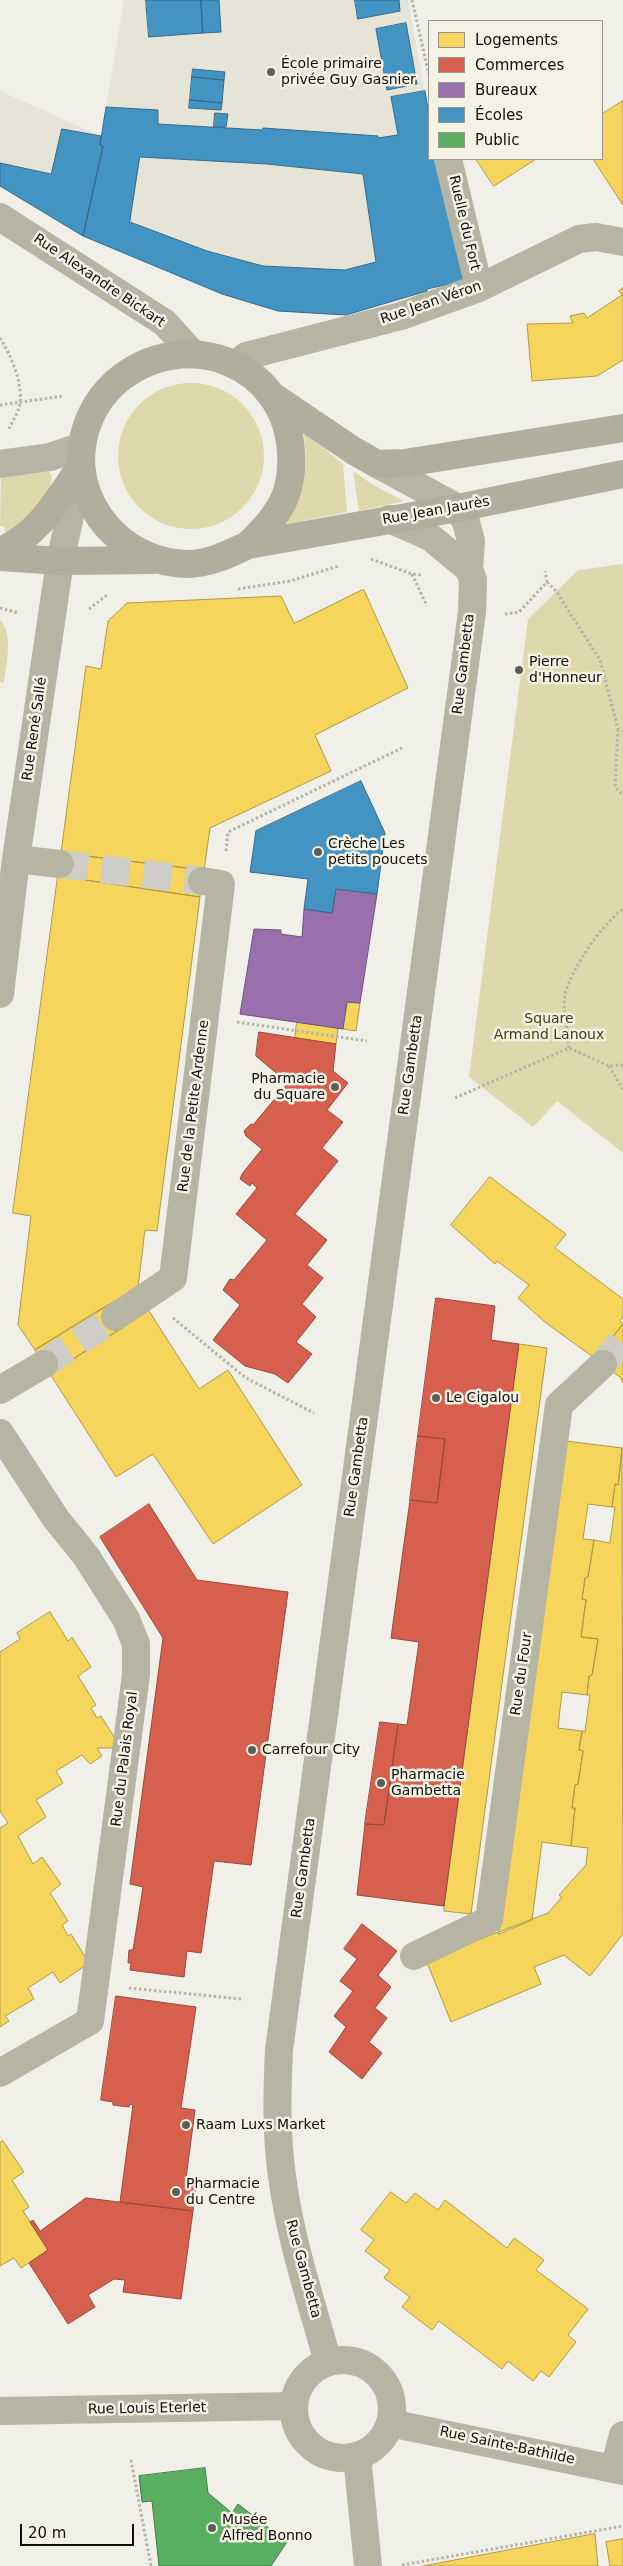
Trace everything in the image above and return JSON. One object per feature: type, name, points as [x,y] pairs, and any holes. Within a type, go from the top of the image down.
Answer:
[{"type":"main road","points":[[0,551],[18,542],[35,530],[81,456],[90,415],[108,389],[132,368],[161,356],[192,353],[218,358],[236,365],[264,386],[285,419],[290,438],[292,468],[285,497],[270,523],[248,545],[220,558],[188,564],[157,560],[60,561],[0,557]]},
{"type":"main road","points":[[272,396],[354,451],[377,464],[405,463],[623,428]]},
{"type":"main road","points":[[81,456],[88,498],[105,525],[128,547],[157,560]]},
{"type":"main road","name":"Rue Jean Jaurès","points":[[248,545],[458,508],[623,474]]},
{"type":"street","name":"Ruelle du Fort","points":[[448,160],[479,288]]},
{"type":"street","name":"Rue Alexandre Bickart","points":[[0,217],[165,323],[192,353]]},
{"type":"street","name":"Rue Jean Véron","points":[[236,365],[246,356],[401,316],[479,288],[579,239],[596,238],[623,242]]},
{"type":"street","points":[[0,464],[50,457],[81,456]]},
{"type":"street","name":"Rue René Sallé","points":[[0,994],[16,860],[51,620],[60,561],[81,456]]},
{"type":"street","points":[[377,464],[458,508]]},
{"type":"street","name":"Rue Gambetta","points":[[328,2362],[302,2268],[282,2177],[277,2104],[279,2050],[472,612],[472,580],[469,569],[470,532],[458,508]]},
{"type":"street","points":[[388,519],[430,537],[469,569]]},
{"type":"street","points":[[16,860],[60,864]]},
{"type":"street","name":"Rue de la Petite Ardenne","points":[[115,1316],[173,1278],[204,1018],[212,883]]},
{"type":"street","points":[[0,1390],[44,1364]]},
{"type":"street","name":"Rue du Four","points":[[414,1956],[489,1920],[559,1405],[603,1364]]},
{"type":"street","name":"Rue du Palais Royal","points":[[0,1433],[56,1519],[91,1564],[126,1619],[136,1644],[136,1675],[90,2021],[0,2073]]},
{"type":"street","points":[[343,2360],[358,2363],[372,2369],[390,2393],[392,2408],[390,2423],[383,2437],[371,2449],[357,2456],[341,2458],[326,2455],[313,2448],[302,2436],[296,2422],[294,2406],[297,2392],[304,2379],[315,2369],[328,2362],[343,2360]]},
{"type":"street","name":"Rue Louis Eterlet","points":[[0,2411],[294,2406]]},
{"type":"street","name":"Rue Sainte-Bathilde","points":[[390,2423],[619,2470]]},
{"type":"street","points":[[619,2470],[623,2435]]},
{"type":"street","points":[[357,2456],[368,2566]]},
{"type":"path","points":[[412,0],[428,71]]},
{"type":"path","points":[[0,338],[12,356],[20,400],[19,408],[7,436]]},
{"type":"path","points":[[0,405],[20,400],[74,394]]},
{"type":"path","points":[[362,558],[379,560],[412,574],[440,575],[469,569]]},
{"type":"path","points":[[230,589],[290,581],[343,564]]},
{"type":"path","points":[[545,571],[547,582],[556,591],[600,660],[618,729],[616,787],[623,796]]},
{"type":"path","points":[[412,574],[427,606]]},
{"type":"path","points":[[502,614],[519,612],[547,582]]},
{"type":"path","points":[[0,608],[78,627],[92,605],[101,598],[115,593]]},
{"type":"path","points":[[618,729],[623,731]]},
{"type":"path","points":[[212,883],[228,832],[404,747]]},
{"type":"path","points":[[569,1048],[564,995],[584,953],[612,917],[623,909]]},
{"type":"path","points":[[204,1018],[367,1041]]},
{"type":"path","points":[[455,1098],[569,1048],[609,1066],[623,1065]]},
{"type":"path","points":[[609,1066],[623,1090]]},
{"type":"path","points":[[146,1296],[246,1378],[314,1413]]},
{"type":"path","points":[[126,1987],[242,1999]]},
{"type":"path","points":[[131,2460],[151,2566]]},
{"type":"path","points":[[397,2566],[623,2526]]},
{"type":"shaded area","points":[[124,0],[408,0],[428,110],[428,160],[437,160],[427,291],[346,315],[278,311],[222,294],[83,236],[0,186],[0,91],[101,136]]},
{"type":"green space","points":[[191,383],[219,388],[243,404],[259,428],[264,456],[259,484],[243,508],[219,524],[191,529],[163,524],[139,508],[123,484],[118,456],[123,428],[139,404],[163,388]]},
{"type":"green space","points":[[304,434],[307,434],[343,464],[347,512],[286,524],[302,485],[306,460]]},
{"type":"green space","points":[[49,471],[52,479],[45,497],[29,515],[6,535],[4,527],[0,526],[1,475]]},
{"type":"green space","points":[[353,471],[373,485],[404,501],[359,511]]},
{"type":"green space","name":"Square Armand Lanoux","points":[[623,564],[623,1153],[557,1101],[533,1127],[469,1077],[528,619],[578,570]]},
{"type":"green space","points":[[0,620],[7,634],[8,642],[4,683],[0,682]]},
{"type":"building: Logements","points":[[623,101],[623,205],[594,160],[603,160],[603,113]]},
{"type":"building: Logements","points":[[477,160],[534,160],[494,186]]},
{"type":"building: Logements","points":[[623,288],[623,360],[597,376],[532,381],[527,324],[573,323],[570,316],[584,313],[587,318],[622,295],[619,291]]},
{"type":"building: Logements","points":[[364,590],[408,688],[315,735],[331,771],[210,828],[204,870],[61,853],[86,666],[101,669],[108,621],[127,603],[281,596],[294,623]]},
{"type":"building: Logements","points":[[61,853],[204,870],[200,897],[58,876]]},
{"type":"building: Logements","points":[[58,876],[200,897],[157,1231],[145,1230],[138,1287],[35,1350],[18,1325],[31,1216],[13,1213]]},
{"type":"building: Logements","points":[[347,1002],[360,1003],[356,1031],[343,1029]]},
{"type":"building: Logements","points":[[297,1022],[338,1028],[336,1044],[295,1038]]},
{"type":"building: Logements","points":[[490,1177],[566,1234],[555,1248],[623,1299],[623,1317],[620,1321],[623,1324],[596,1359],[546,1323],[518,1298],[529,1285],[497,1261],[495,1264],[451,1225]]},
{"type":"building: Logements","points":[[108,1305],[122,1328],[50,1374],[35,1350]]},
{"type":"building: Logements","points":[[149,1311],[199,1389],[228,1370],[302,1485],[213,1544],[153,1454],[116,1477],[50,1374]]},
{"type":"building: Logements","points":[[623,1324],[623,1354],[610,1370],[596,1359]]},
{"type":"building: Logements","points":[[519,1344],[547,1348],[471,1914],[444,1911]]},
{"type":"building: Logements","points":[[623,1354],[623,1383],[620,1377],[610,1370]]},
{"type":"building: Logements","points":[[566,1441],[622,1448],[618,1485],[615,1484],[612,1507],[588,1504],[583,1539],[594,1540],[582,1599],[586,1600],[581,1637],[598,1639],[592,1675],[589,1676],[587,1695],[562,1692],[558,1728],[582,1731],[579,1750],[583,1751],[572,1808],[575,1808],[571,1846],[542,1842],[532,1920],[499,1934]]},
{"type":"building: Logements","points":[[622,1448],[623,1934],[590,1976],[564,1955],[534,1967],[541,1984],[451,2022],[426,1960],[548,1913],[562,1897],[559,1895],[586,1865],[588,1848],[571,1846],[575,1808],[572,1808],[583,1751],[579,1750],[582,1731],[585,1732],[590,1695],[587,1695],[589,1676],[592,1675],[598,1639],[581,1637],[586,1600],[582,1599],[594,1540],[610,1543],[615,1507],[612,1507],[615,1484],[618,1485]]},
{"type":"building: Logements","points":[[50,1612],[68,1641],[72,1637],[91,1667],[78,1676],[96,1705],[91,1708],[97,1718],[101,1716],[119,1745],[114,1748],[97,1748],[102,1756],[90,1764],[82,1755],[56,1771],[63,1783],[36,1800],[46,1817],[18,1836],[33,1864],[42,1857],[61,1884],[50,1893],[68,1921],[62,1925],[68,1936],[71,1934],[89,1963],[60,1983],[53,1972],[28,1988],[34,1999],[5,2016],[9,2021],[0,2027],[0,1828],[8,1823],[0,1811],[0,1652],[20,1639],[17,1633]]},
{"type":"building: Logements","points":[[3,2141],[24,2172],[12,2180],[29,2207],[23,2211],[48,2250],[21,2268],[14,2258],[0,2266],[0,2143]]},
{"type":"building: Logements","points":[[391,2192],[406,2203],[415,2193],[438,2210],[445,2200],[507,2248],[514,2238],[544,2260],[536,2270],[588,2309],[568,2335],[576,2342],[549,2377],[541,2371],[533,2381],[508,2361],[502,2369],[439,2321],[432,2330],[402,2307],[410,2297],[384,2278],[390,2270],[365,2251],[374,2240],[361,2230]]},
{"type":"building: Logements","points":[[595,2534],[598,2566],[423,2566]]},
{"type":"building: Logements","points":[[623,2539],[623,2566],[610,2566],[606,2542]]},
{"type":"building: Commerces","points":[[259,1032],[336,1044],[333,1071],[348,1083],[327,1110],[343,1122],[322,1148],[338,1161],[295,1214],[327,1240],[307,1265],[323,1278],[302,1304],[316,1317],[296,1342],[312,1354],[288,1383],[275,1374],[245,1366],[213,1340],[240,1305],[223,1290],[230,1279],[234,1280],[267,1240],[236,1214],[257,1188],[252,1183],[250,1186],[240,1179],[262,1149],[246,1136],[244,1131],[251,1124],[253,1125],[288,1083],[256,1056]]},
{"type":"building: Commerces","points":[[436,1298],[495,1306],[491,1340],[519,1344],[444,1906],[357,1895],[365,1824],[384,1825],[398,1724],[407,1725],[419,1642],[391,1638],[410,1500],[437,1503],[445,1439],[418,1436]]},
{"type":"building: Commerces","points":[[418,1436],[445,1439],[437,1503],[410,1500]]},
{"type":"building: Commerces","points":[[149,1504],[197,1580],[288,1592],[251,1865],[214,1861],[201,1953],[187,1951],[184,1977],[130,1970],[131,1963],[128,1963],[129,1950],[133,1950],[143,1887],[130,1884],[163,1638],[100,1537]]},
{"type":"building: Commerces","points":[[380,1722],[398,1724],[384,1825],[365,1824]]},
{"type":"building: Commerces","points":[[362,1924],[397,1951],[378,1975],[391,1987],[375,2008],[387,2018],[369,2042],[382,2053],[362,2079],[329,2052],[346,2027],[334,2016],[353,1991],[340,1981],[357,1959],[344,1949]]},
{"type":"building: Commerces","points":[[116,1996],[196,2007],[181,2108],[195,2110],[186,2178],[197,2179],[193,2211],[120,2202],[133,2105],[130,2104],[129,2107],[113,2105],[113,2102],[101,2100]]},
{"type":"building: Commerces","points":[[86,2198],[193,2211],[181,2299],[123,2292],[125,2280],[114,2279],[88,2295],[95,2307],[68,2324],[29,2263],[48,2250],[30,2222],[33,2220],[40,2231]]},
{"type":"building: Bureaux","points":[[336,889],[377,894],[360,1003],[347,1002],[343,1029],[240,1014],[254,929],[281,930],[281,934],[302,937],[304,909],[332,913]]},
{"type":"building: Écoles","points":[[146,0],[201,0],[203,33],[149,37]]},
{"type":"building: Écoles","points":[[201,0],[219,0],[221,32],[203,33]]},
{"type":"building: Écoles","points":[[355,0],[399,0],[400,11],[358,19]]},
{"type":"building: Écoles","points":[[406,23],[417,84],[387,90],[376,29]]},
{"type":"building: Écoles","points":[[193,69],[225,72],[224,80],[192,77]]},
{"type":"building: Écoles","points":[[192,77],[224,80],[222,103],[190,100]]},
{"type":"building: Écoles","points":[[425,91],[428,109],[428,160],[437,160],[463,281],[427,289],[427,291],[346,315],[278,311],[222,294],[83,236],[103,146],[100,145],[106,107],[158,110],[158,124],[262,130],[263,128],[378,136],[378,138],[398,135],[391,97]],"holes":[[[140,157],[267,164],[363,174],[376,262],[345,270],[263,266],[207,251],[130,222]]]},
{"type":"building: Écoles","points":[[190,100],[222,103],[221,110],[189,108]]},
{"type":"building: Écoles","points":[[215,113],[228,114],[226,127],[214,127]]},
{"type":"building: Écoles","points":[[62,129],[101,136],[100,145],[103,146],[83,236],[0,186],[0,163],[51,174]]},
{"type":"building: Écoles","name":"Crèche Les petits poucets","points":[[361,781],[385,833],[377,894],[336,889],[332,913],[304,909],[308,879],[250,872],[256,831]]},
{"type":"building: Public","name":"Musée Alfred Bonno","points":[[205,2468],[208,2493],[232,2513],[238,2504],[287,2542],[271,2566],[159,2566],[152,2501],[142,2502],[139,2476]]},
{"type":"tunnel","points":[[60,864],[202,881]]},
{"type":"tunnel","points":[[44,1364],[115,1317]]},
{"type":"tunnel","points":[[603,1364],[623,1340]]},
{"type":"place","name":"École primaire privée Guy Gasnier","points":[[271,72]]},
{"type":"place","name":"Pierre d'Honneur","points":[[519,670]]},
{"type":"place","name":"Crèche Les petits poucets","points":[[318,852]]},
{"type":"place","name":"Pharmacie du Square","points":[[335,1087]]},
{"type":"place","name":"Le Cigalou","points":[[436,1398]]},
{"type":"place","name":"Carrefour City","points":[[252,1750]]},
{"type":"place","name":"Pharmacie Gambetta","points":[[381,1783]]},
{"type":"place","name":"Raam Luxs Market","points":[[186,2125]]},
{"type":"place","name":"Pharmacie du Centre","points":[[176,2192]]},
{"type":"place","name":"Musée Alfred Bonno","points":[[212,2528]]}]
